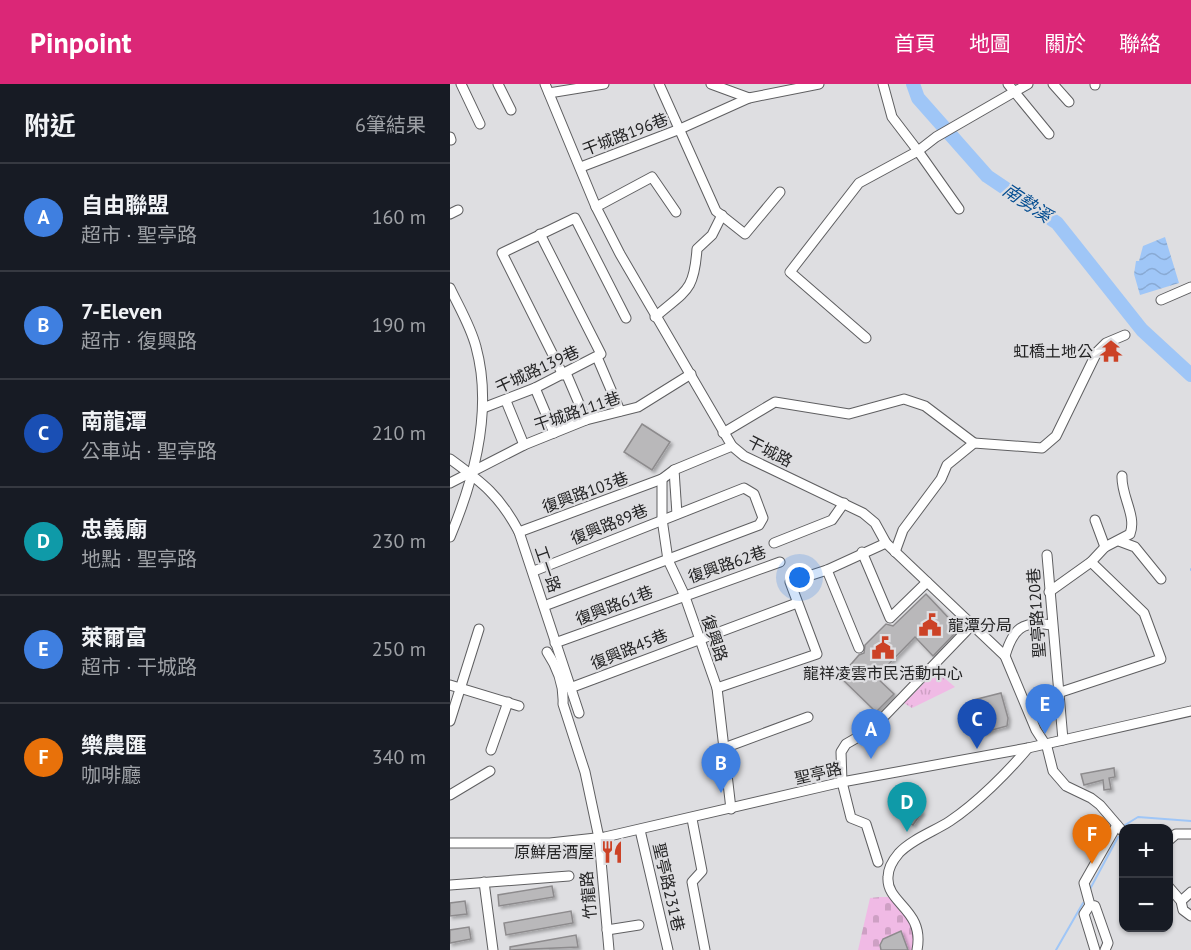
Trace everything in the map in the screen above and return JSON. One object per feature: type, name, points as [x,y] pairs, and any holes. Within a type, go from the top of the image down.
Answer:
[{"type":"street","points":[[461,84],[480,124]]},
{"type":"street","points":[[498,84],[511,110]]},
{"type":"street","points":[[547,89],[604,84]]},
{"type":"street","points":[[659,84],[716,211],[745,234],[780,192]]},
{"type":"street","points":[[711,84],[748,98]]},
{"type":"street","name":"干城路196巷","points":[[581,167],[680,129],[748,98],[819,84]]},
{"type":"street","points":[[883,84],[892,117],[958,208]]},
{"type":"street","points":[[1008,84],[1049,134]]},
{"type":"street","points":[[866,338],[790,272],[859,183],[918,151],[936,137],[1028,84]]},
{"type":"street","points":[[1053,84],[1068,102]]},
{"type":"street","name":"干城路","points":[[547,89],[596,207],[655,316],[732,446],[744,456],[844,503],[875,523],[886,543],[974,623],[1005,656],[1043,743],[1047,747],[1053,771],[1061,781],[1091,798],[1119,827]]},
{"type":"street","points":[[596,207],[652,177],[676,212]]},
{"type":"street","points":[[655,316],[689,287],[695,278],[698,249],[712,235],[722,215]]},
{"type":"street","points":[[586,420],[565,374],[503,255],[577,220],[626,318]]},
{"type":"street","points":[[541,237],[599,356],[620,411]]},
{"type":"street","points":[[1161,300],[1191,287]]},
{"type":"street","points":[[450,288],[476,345],[483,408],[470,474],[450,537]]},
{"type":"street","points":[[723,433],[775,402],[849,414],[904,399],[925,406],[974,444],[1042,448],[1056,436],[1097,352],[1106,343],[1125,335]]},
{"type":"street","name":"干城路139巷","points":[[483,408],[535,388],[599,356]]},
{"type":"street","name":"干城路111巷","points":[[450,483],[524,445],[586,420],[638,407],[691,374]]},
{"type":"street","points":[[535,388],[554,433]]},
{"type":"street","points":[[506,401],[524,445]]},
{"type":"street","points":[[895,552],[903,530],[940,479],[947,465],[974,444]]},
{"type":"street","name":"復興路103巷","points":[[519,532],[662,479],[674,470],[732,446]]},
{"type":"street","name":"工一路","points":[[450,459],[506,507],[519,532],[579,713]]},
{"type":"street","points":[[674,470],[677,513]]},
{"type":"street","points":[[1049,592],[1090,562],[1105,547],[1130,534],[1133,525],[1121,488],[1122,476]]},
{"type":"street","name":"復興路","points":[[662,479],[662,519],[668,560],[684,594],[717,688],[731,809]]},
{"type":"street","name":"復興路89巷","points":[[534,572],[744,488],[754,494],[763,518],[759,525],[668,560]]},
{"type":"street","points":[[450,518],[462,501]]},
{"type":"street","points":[[774,543],[832,520],[844,503]]},
{"type":"street","points":[[1095,520],[1105,547]]},
{"type":"street","points":[[1119,541],[1135,547],[1161,579]]},
{"type":"street","points":[[717,688],[817,654],[790,582],[827,570],[862,552],[886,543]]},
{"type":"street","points":[[862,552],[890,618],[927,582]]},
{"type":"street","name":"聖亭路120巷","points":[[1047,555],[1051,625],[1063,740]]},
{"type":"street","points":[[544,606],[668,560]]},
{"type":"street","name":"復興路62巷","points":[[684,594],[780,562]]},
{"type":"street","points":[[1058,693],[1161,658],[1144,613],[1090,562]]},
{"type":"street","points":[[827,570],[859,648]]},
{"type":"street","name":"復興路61巷","points":[[555,643],[684,594]]},
{"type":"street","name":"復興路45巷","points":[[570,688],[698,638],[797,603]]},
{"type":"street","points":[[878,862],[866,824],[851,818],[842,782],[841,752],[846,744],[872,729],[974,623]]},
{"type":"street","points":[[1005,656],[1015,632],[1026,624],[1051,625]]},
{"type":"street","points":[[450,721],[479,629]]},
{"type":"street","name":"竹龍路","points":[[547,652],[554,664],[564,695],[563,704],[585,772],[599,838],[609,950]]},
{"type":"street","points":[[450,685],[519,705]]},
{"type":"street","points":[[491,750],[507,702]]},
{"type":"street","name":"聖亭路","points":[[450,843],[550,843],[599,838],[692,819],[842,782],[1028,748],[1191,711]]},
{"type":"street","points":[[724,748],[808,717]]},
{"type":"street","points":[[917,950],[920,936],[913,915],[891,892],[887,879],[890,864],[900,851],[953,819],[1028,748]]},
{"type":"street","points":[[450,795],[490,771]]},
{"type":"street","points":[[692,819],[702,871],[692,882],[705,950]]},
{"type":"street","points":[[1095,950],[1084,914],[1090,905],[1084,883],[1117,825]]},
{"type":"street","name":"聖亭路231巷","points":[[640,830],[668,950]]},
{"type":"street","points":[[1173,837],[1176,834],[1191,834]]},
{"type":"street","points":[[450,885],[569,876]]},
{"type":"street","points":[[484,882],[493,950]]},
{"type":"street","points":[[1173,891],[1181,900],[1183,910],[1191,916]]},
{"type":"street","points":[[1181,900],[1191,892]]},
{"type":"street","points":[[1090,905],[1095,906],[1108,943],[1106,950]]},
{"type":"street","points":[[607,930],[639,924]]},
{"type":"green space","points":[[936,671],[955,687],[912,708],[904,703]]},
{"type":"green space","points":[[893,897],[906,916],[912,928],[913,950],[858,950],[870,898]]},
{"type":"water","points":[[1165,237],[1179,283],[1140,295],[1134,274],[1136,261],[1139,261],[1143,246]]},
{"type":"building","points":[[642,424],[670,442],[652,470],[624,452]]},
{"type":"building","points":[[926,594],[959,629],[933,656],[915,637],[876,677],[894,694],[876,712],[840,677],[859,655],[864,653],[865,645],[886,624],[893,626]]},
{"type":"building","points":[[1001,693],[1008,718],[1007,726],[981,733],[973,700]]},
{"type":"building","points":[[1114,768],[1115,777],[1109,778],[1111,789],[1104,790],[1103,780],[1084,785],[1081,774]]},
{"type":"building","points":[[912,806],[922,812],[913,825],[904,819]]},
{"type":"building","points":[[552,886],[554,897],[499,906],[498,895]]},
{"type":"building","points":[[465,901],[467,914],[450,916],[450,903]]},
{"type":"building","points":[[571,911],[573,923],[506,935],[504,923]]},
{"type":"building","points":[[469,927],[471,939],[450,943],[450,930]]},
{"type":"building","points":[[901,931],[908,950],[881,950],[880,945],[883,939]]},
{"type":"building","points":[[576,935],[578,947],[510,950],[510,947]]},
{"type":"waterway","name":"南勢溪","points":[[913,84],[918,98],[987,176],[1057,223],[1142,330],[1191,375]]},
{"type":"waterway","points":[[1127,824],[1138,817],[1191,821]]},
{"type":"waterway","points":[[1090,889],[1118,837]]},
{"type":"waterway","points":[[1056,950],[1083,903]]},
{"type":"place","name":"虹橋土地公","points":[[1111,351]]},
{"type":"place","name":"龍潭分局","points":[[930,625]]},
{"type":"place","name":"龍祥凌雲市民活動中心","points":[[883,648]]},
{"type":"place","name":"萊爾富","points":[[1045,734]]},
{"type":"place","name":"南龍潭","points":[[977,749]]},
{"type":"place","name":"自由聯盟","points":[[871,759]]},
{"type":"place","name":"7-Eleven","points":[[721,793]]},
{"type":"place","name":"忠義廟","points":[[907,832]]},
{"type":"place","name":"原鮮居酒屋","points":[[612,852]]},
{"type":"place","name":"樂農匯","points":[[1092,864]]}]
